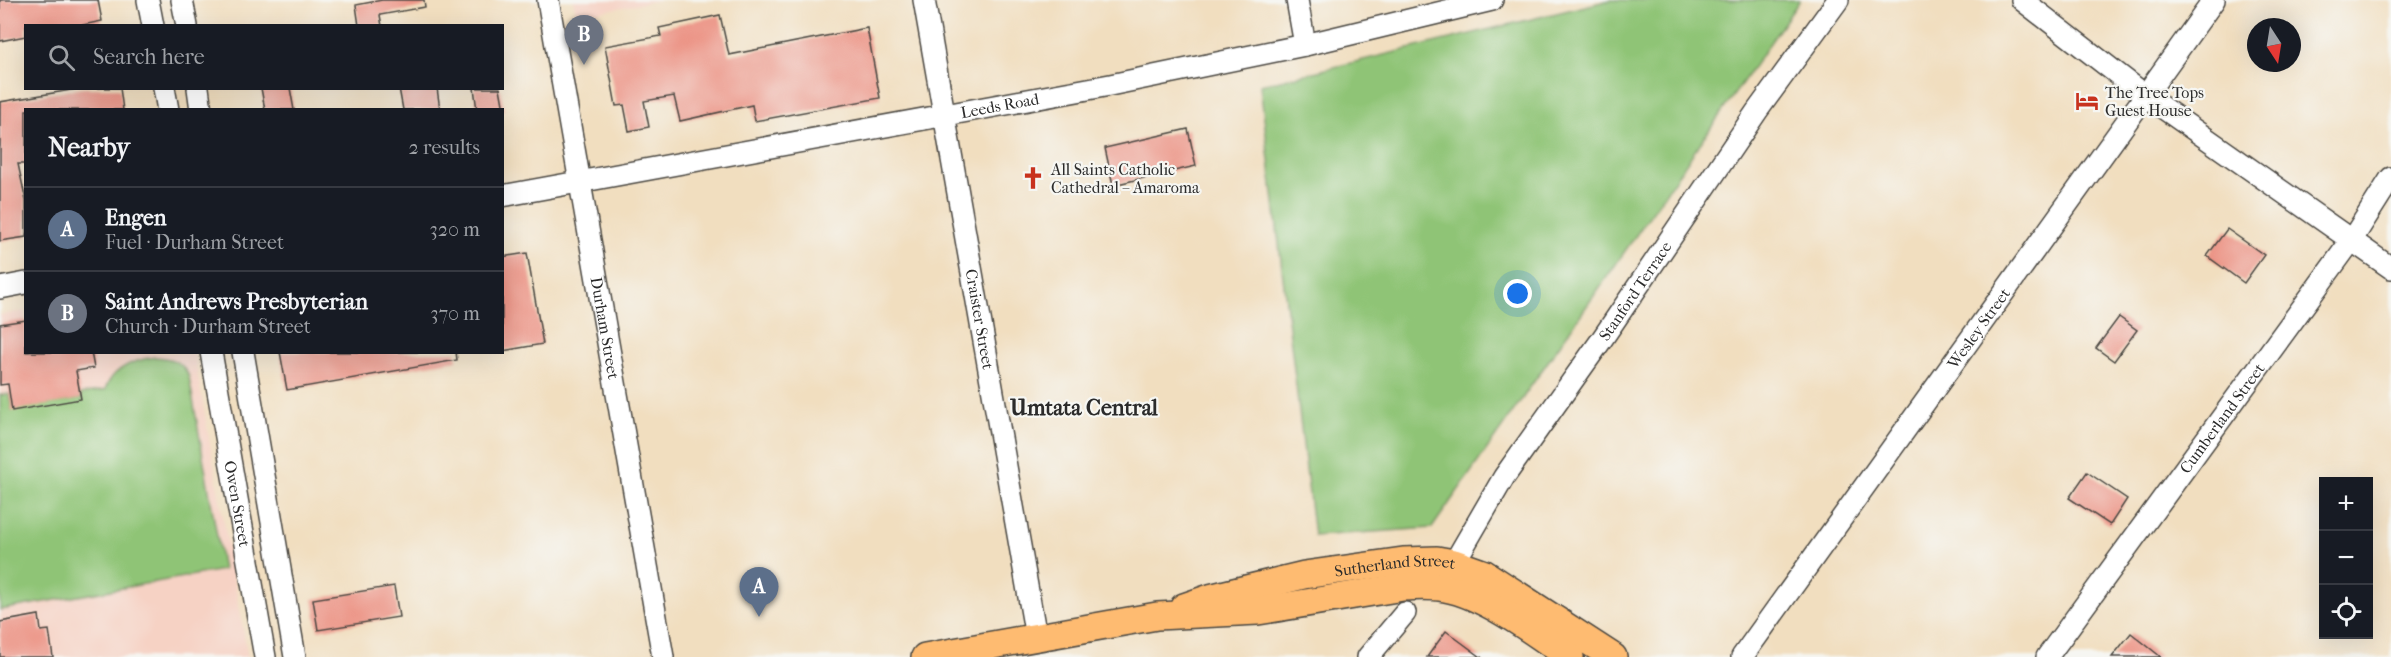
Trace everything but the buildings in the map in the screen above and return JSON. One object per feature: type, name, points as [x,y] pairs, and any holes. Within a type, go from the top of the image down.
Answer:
[{"type":"main road","name":"Sutherland Street","points":[[1157,616],[1213,597],[1304,575],[1403,561],[1437,560],[1454,562],[1485,574],[1613,657]]},
{"type":"main road","name":"Sutherland Street","points":[[925,657],[1157,616],[1258,611],[1403,587],[1445,588],[1465,593],[1496,609],[1570,657]]},
{"type":"street","points":[[148,0],[153,24]]},
{"type":"street","points":[[182,0],[187,24]]},
{"type":"street","name":"Durham Street","points":[[548,0],[578,184],[663,657]]},
{"type":"street","name":"Craister Street","points":[[924,0],[1036,637]]},
{"type":"street","points":[[1297,0],[1305,45]]},
{"type":"street","name":"Leeds Road","points":[[504,196],[944,116],[1305,45],[1492,0]]},
{"type":"street","name":"Stanford Terrace","points":[[1445,588],[1454,562],[1504,477],[1600,342],[1757,111],[1839,0]]},
{"type":"street","points":[[2022,0],[2146,96],[2391,268]]},
{"type":"street","name":"Wesley Street","points":[[1742,657],[2214,0]]},
{"type":"street","points":[[164,90],[168,108]]},
{"type":"street","points":[[198,90],[201,108]]},
{"type":"street","name":"Cumberland Street","points":[[2047,657],[2351,241],[2391,178]]},
{"type":"street","points":[[0,288],[24,283]]},
{"type":"street","name":"Owen Street","points":[[211,354],[265,657]]},
{"type":"street","name":"Owen Street","points":[[243,354],[295,657]]},
{"type":"street","points":[[1368,657],[1405,613]]},
{"type":"shaded area","points":[[573,0],[660,0],[577,16]]},
{"type":"shaded area","points":[[24,311],[24,354],[194,354],[248,657],[0,657],[0,315]]},
{"type":"green space","points":[[1610,0],[1800,0],[1432,528],[1314,536],[1260,85]]},
{"type":"green space","points":[[155,357],[176,361],[189,377],[223,570],[0,610],[0,395],[9,394],[12,410],[81,399],[80,394],[105,390],[113,376],[125,366]]},
{"type":"place","name":"Saint Andrews Presbyterian","points":[[584,65]]},
{"type":"place","name":"The Tree Tops Guest House","points":[[2087,101]]},
{"type":"place","name":"All Saints Catholic Cathedral – Amaroma","points":[[1033,178]]},
{"type":"place","name":"Engen","points":[[759,617]]},
{"type":"district","name":"Umtata Central","points":[[1084,407]]}]
